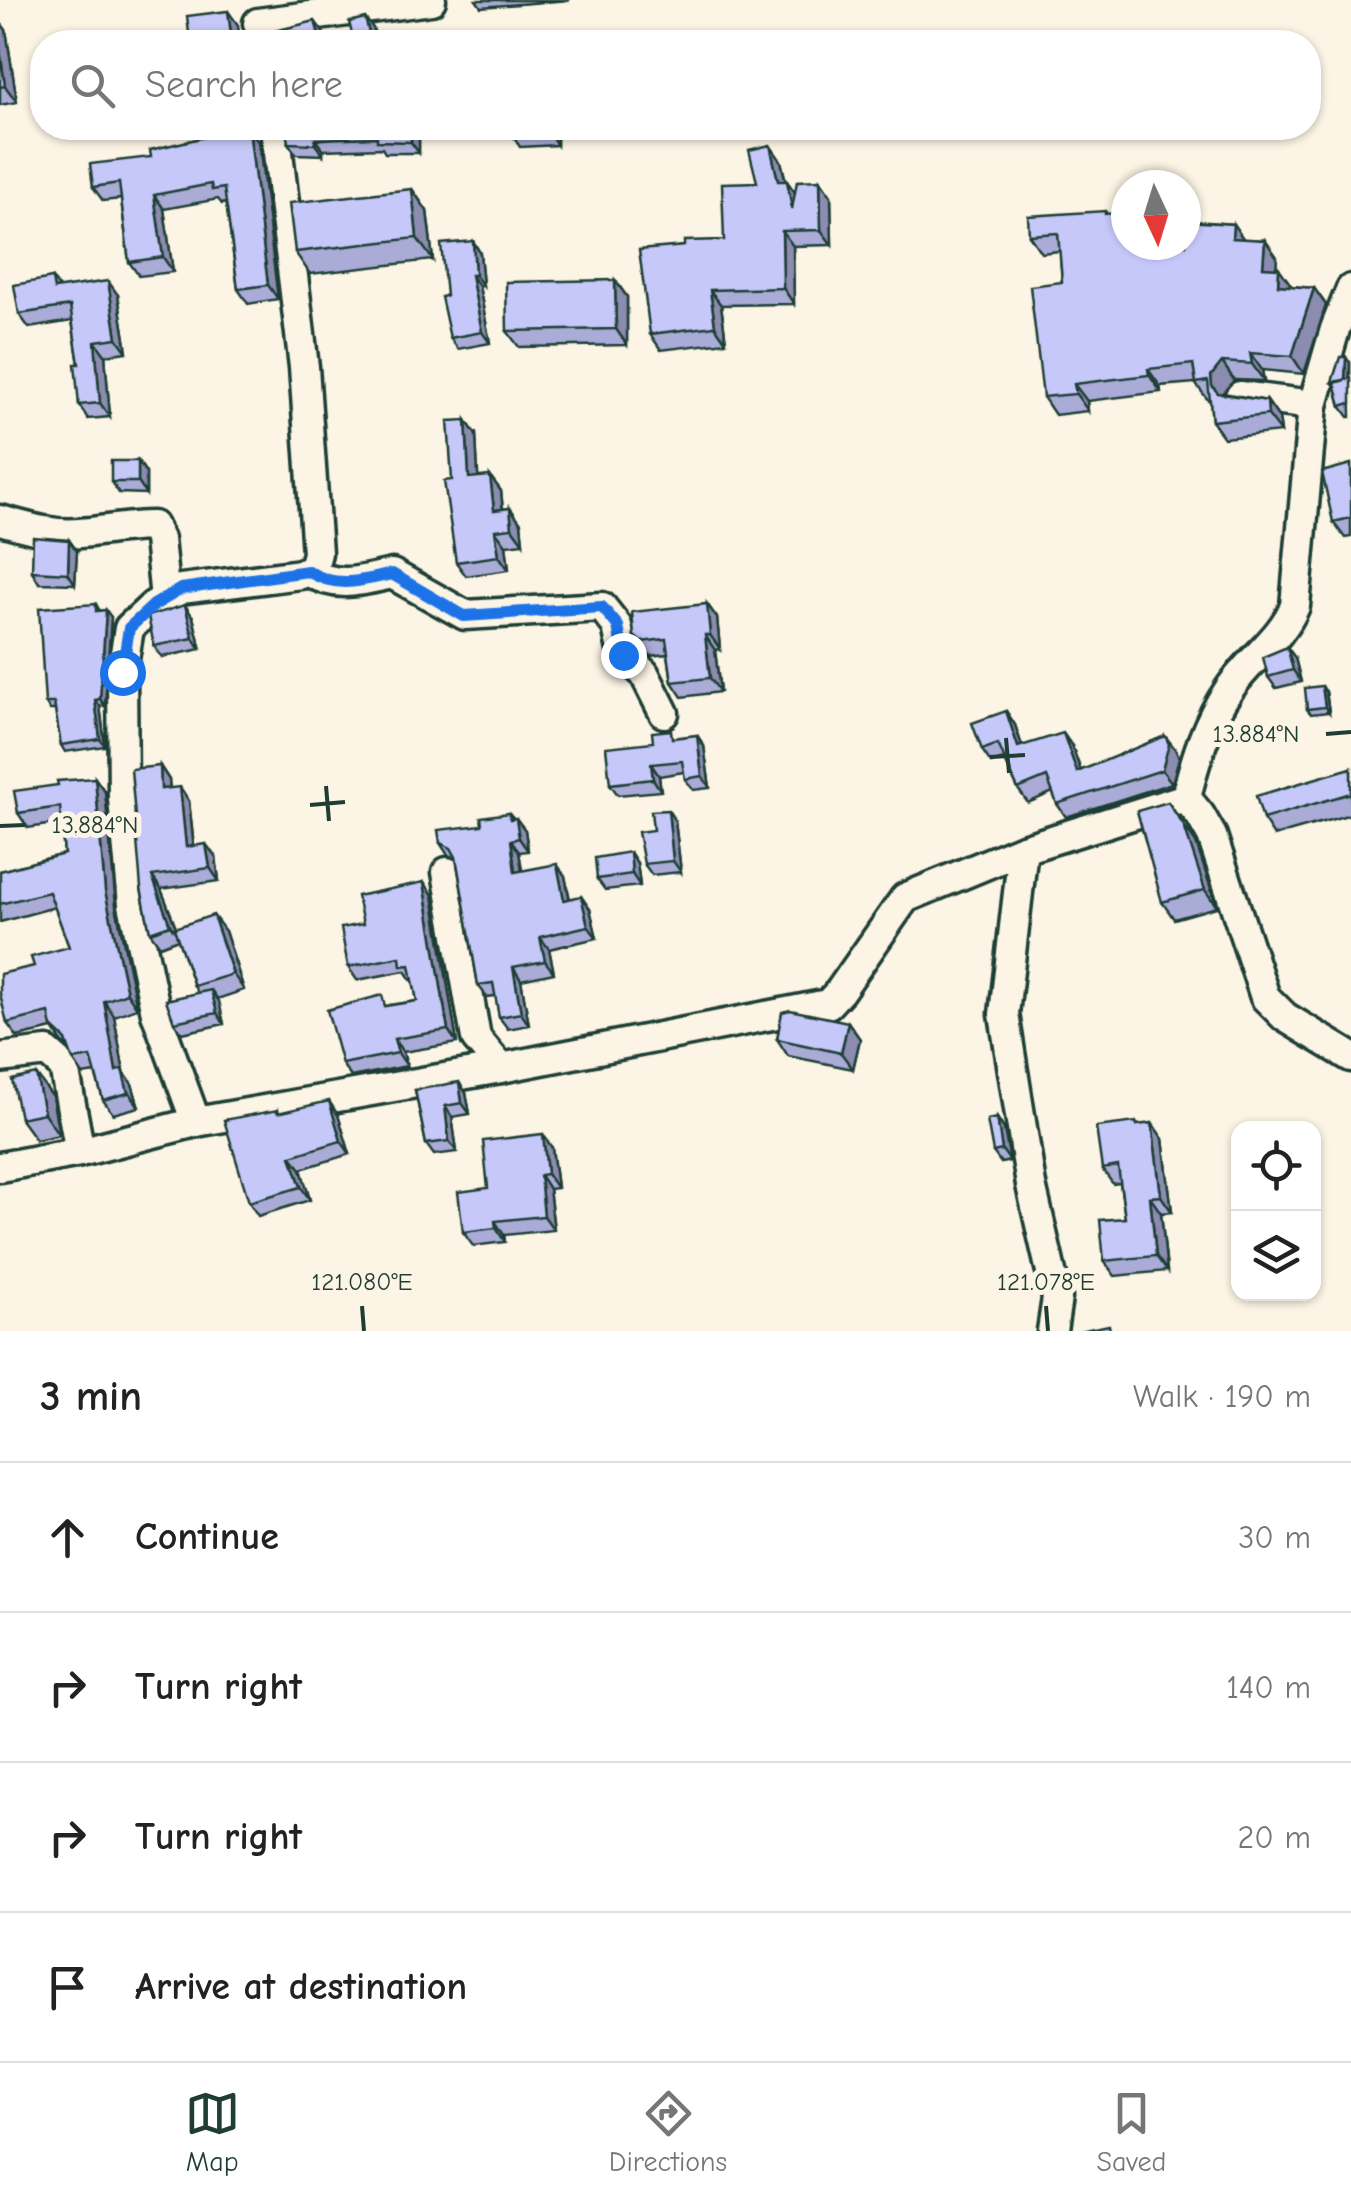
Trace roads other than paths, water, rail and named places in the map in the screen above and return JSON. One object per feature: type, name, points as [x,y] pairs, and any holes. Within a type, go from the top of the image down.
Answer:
[{"type":"street","points":[[258,22],[431,0]]},
{"type":"street","points":[[196,1122],[156,1013],[133,904],[123,799],[122,672],[129,628],[181,589],[313,568],[317,553],[304,367],[276,140]]},
{"type":"street","points":[[1186,798],[1202,739],[1224,698],[1288,622],[1295,606],[1313,405],[1334,329],[1351,289]]},
{"type":"street","points":[[1240,396],[1313,405]]},
{"type":"street","points":[[0,520],[77,534],[154,526],[159,539],[164,599]]},
{"type":"street","points":[[308,571],[322,580],[346,584],[392,574],[464,616],[602,607],[618,626],[623,655],[644,673],[664,713]]},
{"type":"street","points":[[0,1167],[80,1152],[196,1122],[828,1004],[905,898],[1023,848],[1186,798]]},
{"type":"street","points":[[1186,798],[1212,836],[1266,998],[1284,1017],[1351,1057]]},
{"type":"street","points":[[1023,848],[1004,1014],[1031,1184],[1058,1298],[1052,1331]]},
{"type":"street","points":[[446,872],[476,1038],[501,1068]]},
{"type":"street","points":[[0,1058],[46,1052],[64,1068],[80,1152]]}]
